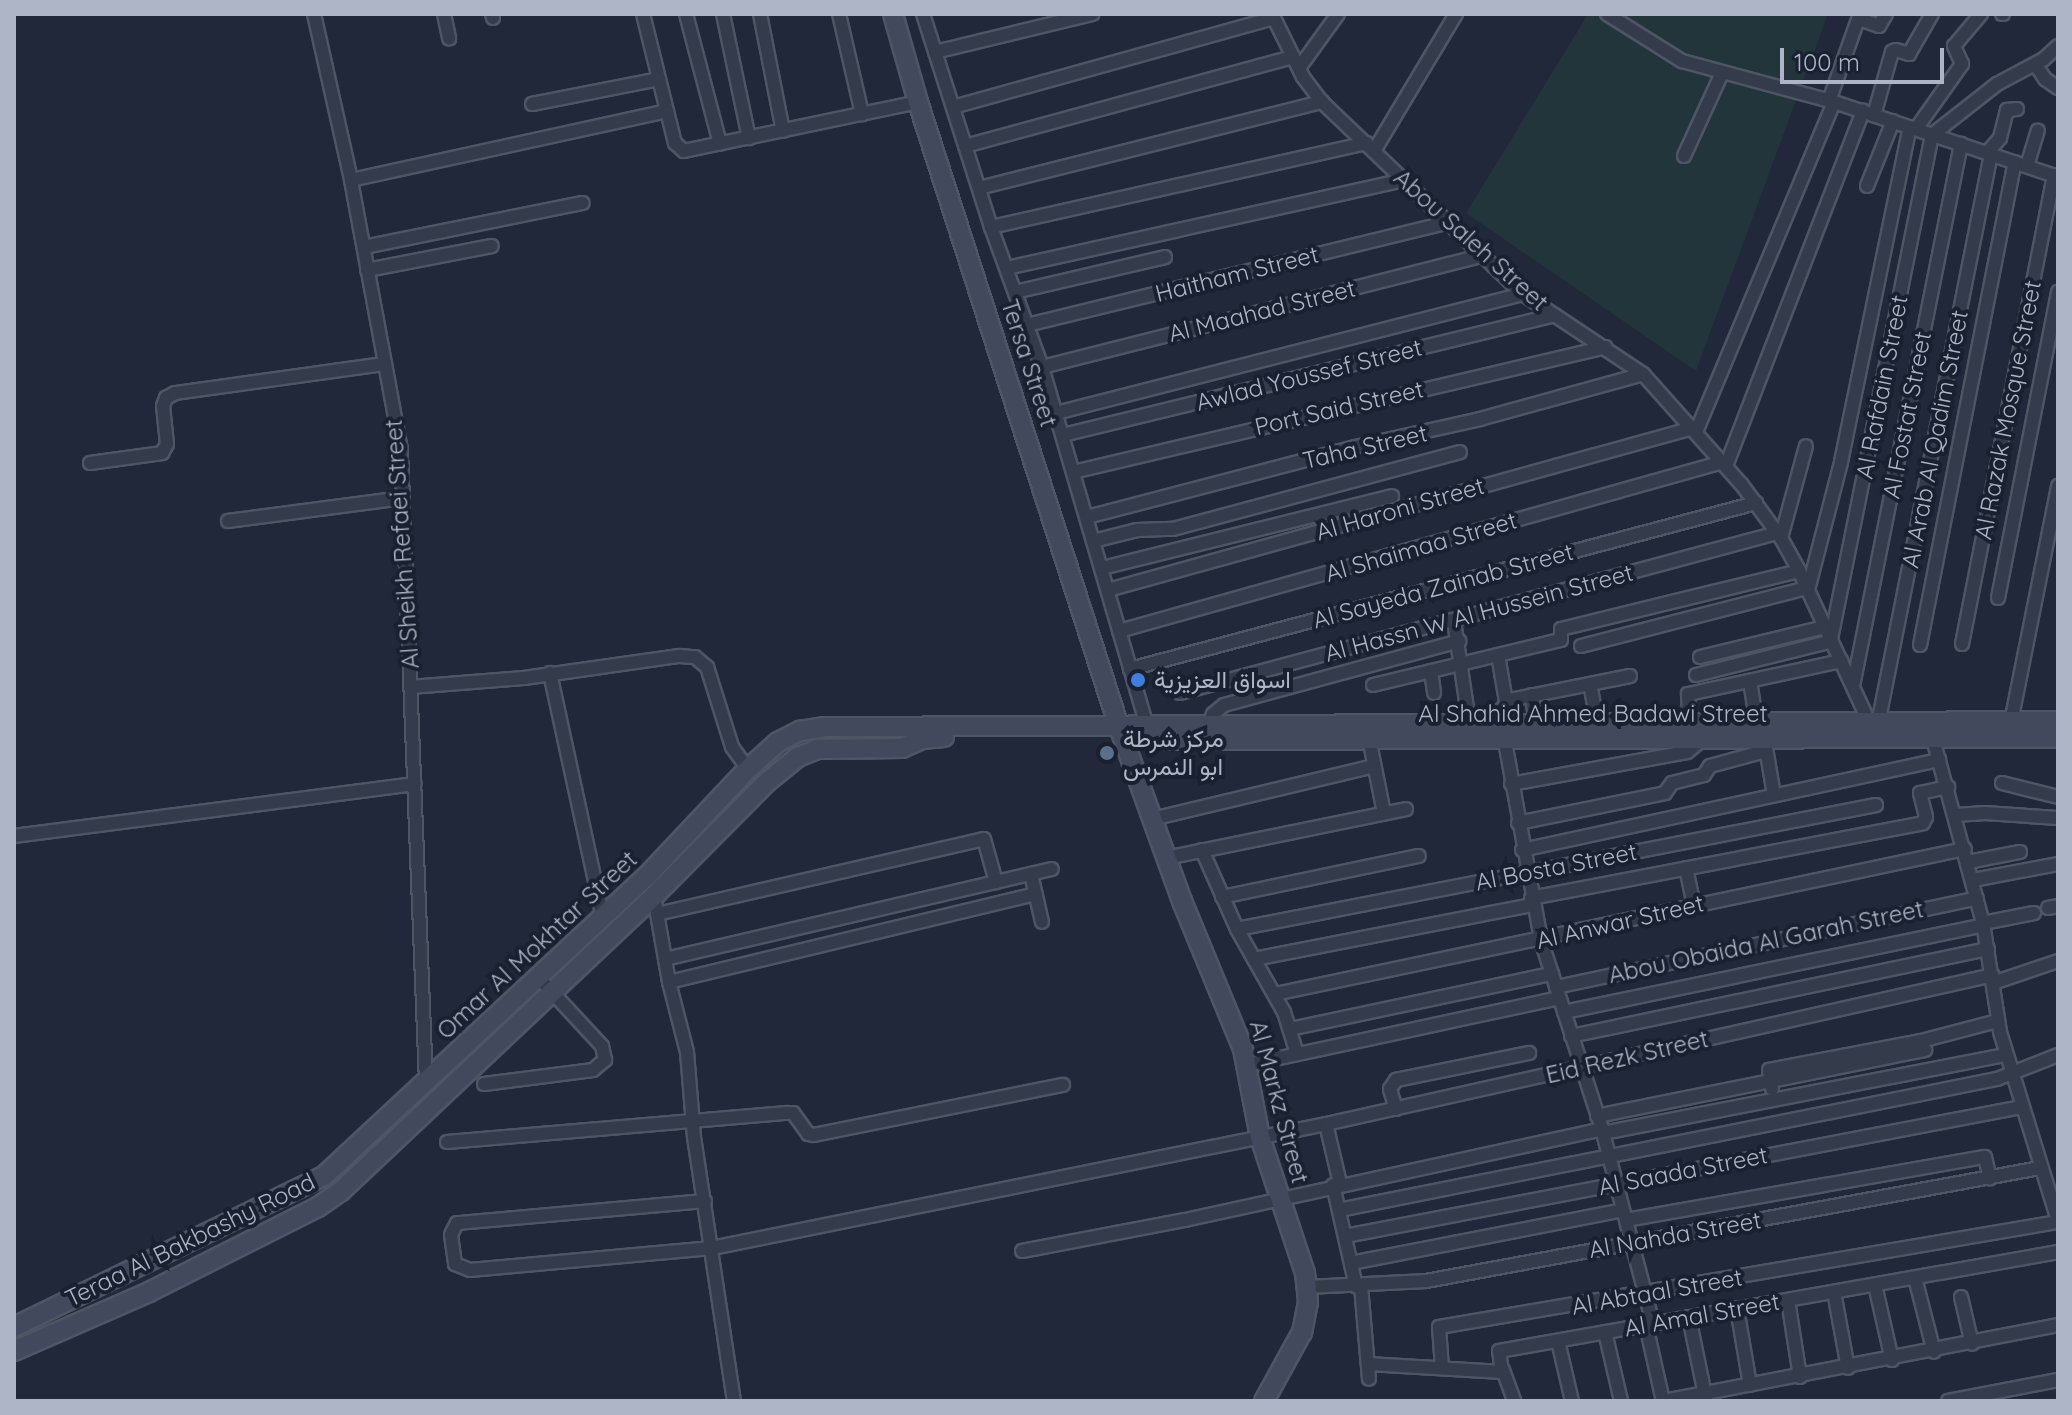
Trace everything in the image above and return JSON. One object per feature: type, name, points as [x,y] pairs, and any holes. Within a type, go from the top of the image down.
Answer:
[{"type":"street","name":"Al Sheikh Refaei Street","points":[[314,14],[351,180],[401,449],[426,1082]]},
{"type":"street","points":[[444,14],[449,38]]},
{"type":"street","points":[[643,14],[667,111],[679,148],[684,151],[918,102]]},
{"type":"street","points":[[686,14],[720,144]]},
{"type":"street","points":[[723,14],[749,138]]},
{"type":"street","points":[[760,14],[783,131]]},
{"type":"street","points":[[839,14],[862,114]]},
{"type":"street","name":"Tersa Street","points":[[893,14],[918,102],[1119,727]]},
{"type":"street","points":[[923,14],[991,227],[1063,435],[1130,669],[1143,727]]},
{"type":"street","points":[[935,52],[1092,14]]},
{"type":"street","points":[[965,146],[1296,62],[1338,14]]},
{"type":"street","points":[[991,227],[1370,147],[1456,14]]},
{"type":"street","points":[[1695,430],[1832,101],[1859,16],[1879,26],[1886,14]]},
{"type":"street","points":[[1725,464],[1892,52],[1896,50],[1909,54],[1932,14]]},
{"type":"street","points":[[1581,646],[1808,589],[1854,401],[1913,128],[1962,64],[1954,46],[1981,14]]},
{"type":"street","points":[[1609,15],[1682,61],[1832,101],[2056,176]]},
{"type":"street","points":[[953,107],[1276,17]]},
{"type":"street","name":"Abou Saleh Street","points":[[1276,17],[1296,62],[1322,102],[1523,294],[1643,374],[1725,464],[1779,535],[1874,724]]},
{"type":"street","points":[[1932,135],[1997,84],[2035,64],[2058,46]]},
{"type":"street","points":[[2035,64],[2045,79],[2058,88]]},
{"type":"street","points":[[1684,156],[1722,73]]},
{"type":"street","points":[[532,104],[659,79]]},
{"type":"street","points":[[979,188],[1322,102]]},
{"type":"street","name":"Al Arab Al Qadim Street","points":[[1874,724],[1989,154],[2000,138],[2007,110],[2017,109]]},
{"type":"street","points":[[351,180],[667,111]]},
{"type":"street","points":[[1867,186],[1893,121]]},
{"type":"street","points":[[1920,645],[2021,164],[2038,131]]},
{"type":"street","name":"Al Rafdain Street","points":[[1829,636],[1932,135]]},
{"type":"street","name":"Al Fostat Street","points":[[1853,686],[1961,144]]},
{"type":"street","name":"Al Razak Mosque Street","points":[[1962,644],[2056,176]]},
{"type":"street","points":[[1007,268],[1403,180]]},
{"type":"street","points":[[364,247],[583,203]]},
{"type":"street","name":"Haitham Street","points":[[1027,325],[1446,223]]},
{"type":"street","points":[[367,270],[492,246]]},
{"type":"street","name":"Al Maahad Street","points":[[1042,367],[1482,256]]},
{"type":"street","points":[[1015,292],[1165,257]]},
{"type":"street","points":[[1998,598],[2058,292]]},
{"type":"street","points":[[1056,413],[1523,294]]},
{"type":"street","name":"Awlad Youssef Street","points":[[1063,435],[1555,315]]},
{"type":"street","name":"Port Said Street","points":[[1073,472],[1606,347]]},
{"type":"street","points":[[90,463],[162,453],[167,444],[163,406],[166,398],[175,393],[385,364]]},
{"type":"street","name":"Taha Street","points":[[1087,517],[1355,447],[1480,419],[1643,374]]},
{"type":"street","name":"Al Haroni Street","points":[[1108,590],[1695,430]]},
{"type":"street","points":[[1779,535],[1806,446]]},
{"type":"street","points":[[1093,541],[1137,530],[1173,529],[1460,452]]},
{"type":"street","name":"Al Shaimaa Street","points":[[1119,631],[1725,464]]},
{"type":"street","points":[[2011,722],[2058,486]]},
{"type":"street","points":[[1102,568],[1392,496]]},
{"type":"street","points":[[228,521],[402,498]]},
{"type":"street","name":"Al Sayeda Zainab Street","points":[[1130,669],[1756,503]]},
{"type":"street","name":"Al Hassn W Al Hussein Street","points":[[1180,693],[1779,535]]},
{"type":"street","points":[[1373,685],[1561,640],[1561,629],[1799,571]]},
{"type":"street","points":[[1454,621],[1463,663],[1470,732]]},
{"type":"street","points":[[1700,657],[1829,636]]},
{"type":"street","points":[[1696,675],[1829,636]]},
{"type":"street","points":[[1208,726],[1213,714],[1224,705],[1459,641]]},
{"type":"street","points":[[410,687],[686,655],[707,667],[732,747],[748,769]]},
{"type":"street","points":[[1498,655],[1506,702],[1502,709],[1503,732],[1532,902],[1541,940],[1601,1126],[1646,1295],[1664,1401],[1705,1397],[1750,1385],[1934,1352],[2058,1325]]},
{"type":"street","points":[[1689,710],[1688,694],[1841,661]]},
{"type":"street","points":[[1431,671],[1434,693]]},
{"type":"street","points":[[550,673],[603,918]]},
{"type":"street","points":[[1506,702],[1630,676]]},
{"type":"street","points":[[1750,681],[1774,795]]},
{"type":"street","points":[[1590,684],[1598,725]]},
{"type":"street","points":[[1532,695],[1534,711]]},
{"type":"street","name":"Al Shahid Ahmed Badawi Street","points":[[1143,727],[1144,740],[1503,732],[1702,741],[1874,724],[2058,721]]},
{"type":"street","name":"Al Shahid Ahmed Badawi Street","points":[[1503,732],[1598,725],[1762,735],[2058,738]]},
{"type":"street","name":"Al Shahid Ahmed Badawi Street","points":[[1119,727],[1208,726],[1368,733]]},
{"type":"street","points":[[581,950],[654,890],[767,782],[804,753],[826,749],[907,747],[922,739],[956,736],[979,727]]},
{"type":"street","name":"Omar Al Mokhtar Street","points":[[14,1327],[142,1280],[310,1186],[383,1137],[426,1082],[581,950],[603,918],[654,890],[748,769],[778,742],[810,729],[1119,727]]},
{"type":"street","name":"Al Markz Street","points":[[1119,727],[1211,977],[1238,1032],[1260,1137],[1308,1287],[1302,1332],[1264,1401]]},
{"type":"street","points":[[1368,733],[1384,813]]},
{"type":"street","points":[[1706,770],[1758,753],[1762,735]]},
{"type":"street","points":[[1629,738],[1630,762]]},
{"type":"street","points":[[1933,739],[1984,924],[1997,1021],[2040,1168],[2053,1189],[2058,1221]]},
{"type":"street","points":[[1511,784],[1687,752],[1702,741],[1704,775],[1670,784],[1665,793],[1518,823]]},
{"type":"street","points":[[1522,850],[1939,760]]},
{"type":"street","points":[[1152,819],[1374,766]]},
{"type":"street","points":[[2002,783],[2058,797]]},
{"type":"street","points":[[14,836],[415,784]]},
{"type":"street","points":[[1254,959],[1686,868],[1923,823],[1926,817],[1920,793],[1948,787]]},
{"type":"street","name":"Al Bosta Street","points":[[1237,929],[1876,805]]},
{"type":"street","points":[[1166,858],[1406,809]]},
{"type":"street","points":[[1956,815],[1985,813],[2058,818]]},
{"type":"street","points":[[654,890],[984,839],[996,882]]},
{"type":"street","points":[[1202,850],[1237,929],[1275,994],[1297,1054]]},
{"type":"street","name":"Al Anwar Street","points":[[1275,994],[1694,906],[1966,856],[2020,852]]},
{"type":"street","points":[[1222,897],[1419,856]]},
{"type":"street","points":[[1973,880],[2058,864]]},
{"type":"street","points":[[1686,868],[1694,906]]},
{"type":"street","points":[[665,959],[1052,869]]},
{"type":"street","points":[[1031,874],[1042,922]]},
{"type":"street","points":[[654,890],[669,982],[687,1052],[693,1123],[734,1401]]},
{"type":"street","points":[[669,982],[1036,894]]},
{"type":"street","name":"Abou Obaida Al Garah Street","points":[[1290,1029],[1556,986],[1977,898]]},
{"type":"street","points":[[1564,1012],[2034,913]]},
{"type":"street","points":[[1571,1036],[1988,949]]},
{"type":"street","name":"Eid Rezk Street","points":[[705,1201],[457,1223],[451,1235],[455,1264],[470,1270],[712,1248],[1326,1124],[1993,979],[2058,961]]},
{"type":"street","points":[[383,1137],[544,983],[602,1046],[605,1060],[601,1066],[548,1078],[484,1084]]},
{"type":"street","points":[[1247,1065],[1556,986]]},
{"type":"street","points":[[1774,1100],[1769,1070],[1923,1045],[1997,1021]]},
{"type":"street","points":[[1923,1045],[1932,1070]]},
{"type":"street","points":[[1396,1109],[1390,1089],[1396,1080],[1529,1053]]},
{"type":"street","points":[[1601,1126],[1774,1100],[2006,1055]]},
{"type":"street","points":[[1339,1210],[2012,1075],[2058,1055]]},
{"type":"street","points":[[1022,1251],[1185,1220],[1601,1126],[1770,1081]]},
{"type":"street","points":[[447,1142],[793,1113],[808,1134],[814,1135],[1063,1085]]},
{"type":"street","name":"Al Saada Street","points":[[1345,1236],[2021,1107]]},
{"type":"street","points":[[1326,1124],[1339,1210],[1359,1286],[1369,1379]]},
{"type":"street","points":[[1351,1263],[1985,1157],[1990,1178]]},
{"type":"street","name":"Al Nahda Street","points":[[1308,1287],[1426,1281],[2040,1168]]},
{"type":"street","name":"Al Abtaal Street","points":[[1442,1368],[1439,1327],[1646,1295],[2058,1221]]},
{"type":"street","name":"Al Amal Street","points":[[1503,1370],[1499,1352],[2058,1252]]},
{"type":"street","points":[[1915,1278],[1934,1352]]},
{"type":"street","name":"Teraa Al Bakbashy Road","points":[[14,1351],[142,1280]]},
{"type":"street","points":[[1875,1285],[1892,1360]]},
{"type":"street","points":[[1834,1292],[1848,1368]]},
{"type":"street","points":[[1961,1297],[1972,1344]]},
{"type":"street","points":[[1788,1300],[1800,1377]]},
{"type":"street","points":[[1737,1308],[1750,1385]]},
{"type":"street","points":[[1689,1317],[1705,1397]]},
{"type":"street","points":[[1605,1332],[1621,1401]]},
{"type":"street","points":[[1558,1341],[1572,1401]]},
{"type":"street","points":[[1368,1364],[1503,1370],[1514,1401]]},
{"type":"street","points":[[1948,1401],[2058,1380]]},
{"type":"shaded area","points":[[1588,14],[1828,14],[1696,371],[1466,213]]},
{"type":"place","name":"اسواق العزيزية","points":[[1138,680]]},
{"type":"place","name":"مركز شرطة ابو النمرس","points":[[1107,753]]}]
